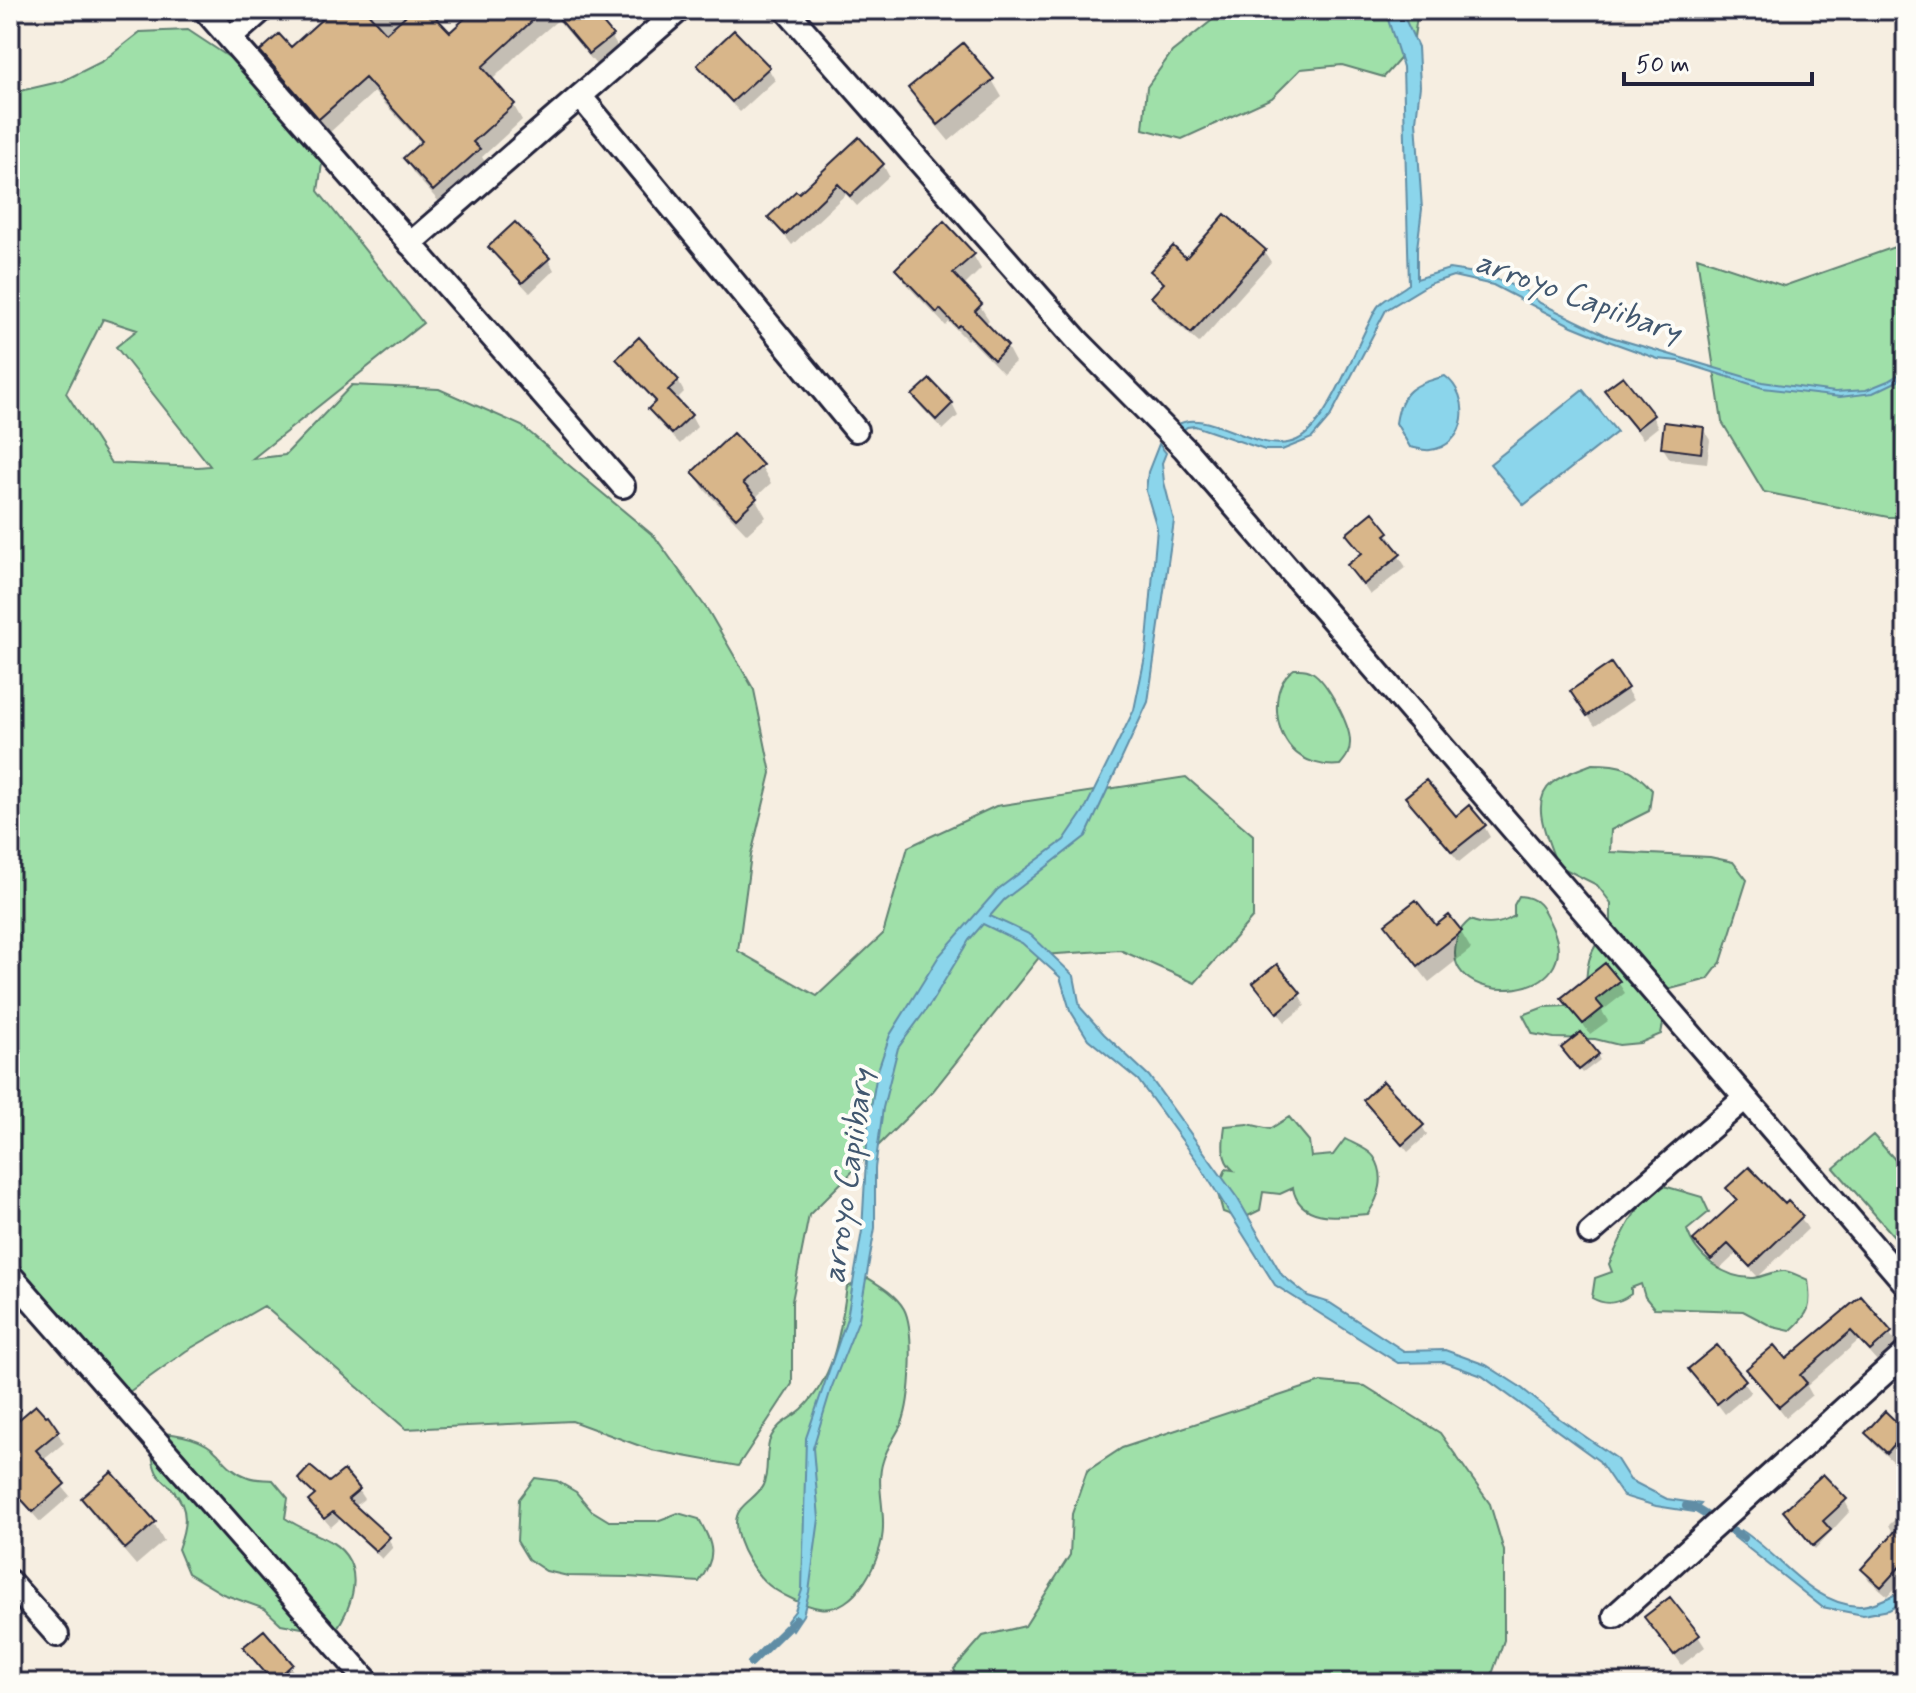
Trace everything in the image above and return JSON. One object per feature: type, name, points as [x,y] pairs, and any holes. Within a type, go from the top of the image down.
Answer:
[{"type":"street","points":[[205,10],[623,486]]},
{"type":"street","points":[[230,38],[262,10]]},
{"type":"street","points":[[410,244],[679,10]]},
{"type":"street","points":[[786,10],[1078,341],[1185,449],[1906,1284]]},
{"type":"street","points":[[580,96],[856,430]]},
{"type":"street","points":[[1590,1233],[1745,1098]]},
{"type":"street","points":[[10,1275],[369,1683]]},
{"type":"street","points":[[1615,1616],[1906,1353]]},
{"type":"street","points":[[10,1582],[57,1635]]},
{"type":"green space","points":[[1225,10],[1418,10],[1413,44],[1384,77],[1342,65],[1301,69],[1272,98],[1182,139],[1143,129],[1147,87],[1172,52]]},
{"type":"green space","points":[[188,30],[262,79],[325,143],[318,191],[423,323],[252,459],[285,455],[352,385],[439,389],[522,426],[655,537],[709,612],[754,690],[771,773],[751,855],[738,951],[817,996],[883,934],[908,847],[996,806],[1186,777],[1253,835],[1253,917],[1195,983],[1120,950],[1041,955],[933,1091],[809,1215],[792,1301],[792,1384],[738,1466],[651,1450],[572,1421],[406,1429],[264,1306],[186,1351],[111,1405],[10,1280],[10,88],[20,91],[63,81],[103,61],[140,32]],"holes":[[[103,319],[137,330],[116,347],[210,466],[111,463],[66,393]]]},
{"type":"green space","points":[[1906,243],[1906,517],[1888,517],[1764,492],[1722,422],[1697,257],[1784,286]]},
{"type":"green space","points":[[1294,669],[1308,670],[1318,677],[1342,715],[1350,743],[1340,765],[1321,764],[1297,754],[1281,730],[1278,696],[1286,676]]},
{"type":"green space","points":[[1592,764],[1626,768],[1652,790],[1649,811],[1611,830],[1610,852],[1710,857],[1733,862],[1747,880],[1721,962],[1708,979],[1663,991],[1665,1013],[1661,1034],[1640,1043],[1619,1045],[1595,1039],[1533,1034],[1523,1015],[1544,1007],[1586,1005],[1589,962],[1596,944],[1611,924],[1611,903],[1597,885],[1557,865],[1542,822],[1545,791],[1566,774]]},
{"type":"green space","points":[[1519,896],[1537,902],[1552,927],[1558,952],[1551,970],[1536,982],[1516,988],[1494,988],[1474,982],[1460,970],[1455,952],[1458,934],[1470,920],[1493,924],[1514,916],[1514,905]]},
{"type":"green space","points":[[1289,1117],[1309,1141],[1311,1157],[1333,1155],[1345,1139],[1372,1154],[1381,1179],[1378,1194],[1368,1214],[1334,1216],[1313,1212],[1297,1199],[1293,1188],[1280,1194],[1263,1192],[1260,1210],[1242,1219],[1223,1212],[1217,1190],[1226,1169],[1233,1170],[1224,1155],[1225,1126],[1248,1124],[1270,1129]]},
{"type":"green space","points":[[1873,1135],[1906,1172],[1906,1238],[1900,1243],[1834,1168]]},
{"type":"green space","points":[[1664,1186],[1702,1197],[1709,1212],[1687,1230],[1697,1249],[1722,1270],[1754,1278],[1785,1271],[1808,1280],[1808,1309],[1790,1331],[1773,1327],[1743,1311],[1654,1308],[1645,1297],[1641,1284],[1631,1288],[1631,1294],[1617,1302],[1607,1303],[1592,1298],[1595,1278],[1612,1272],[1609,1264],[1630,1220],[1653,1193]]},
{"type":"green space","points":[[868,1278],[888,1291],[904,1309],[911,1348],[908,1399],[902,1423],[881,1469],[883,1527],[873,1568],[845,1603],[832,1608],[819,1608],[784,1595],[760,1577],[739,1541],[737,1516],[763,1485],[769,1443],[774,1432],[802,1409],[822,1382],[835,1352],[847,1287]]},
{"type":"green space","points":[[1321,1382],[1365,1386],[1440,1433],[1490,1504],[1504,1551],[1504,1640],[1489,1683],[960,1683],[954,1669],[983,1636],[1025,1626],[1070,1555],[1072,1514],[1087,1471],[1122,1448]]},
{"type":"green space","points":[[153,1433],[196,1439],[239,1473],[254,1479],[273,1480],[288,1498],[285,1518],[324,1538],[347,1557],[354,1582],[352,1595],[333,1634],[281,1624],[265,1609],[223,1594],[188,1573],[178,1549],[183,1533],[184,1511],[178,1497],[156,1471]]},
{"type":"green space","points":[[535,1478],[557,1481],[576,1492],[591,1510],[609,1521],[657,1521],[678,1513],[699,1519],[711,1551],[705,1573],[699,1582],[568,1576],[546,1571],[528,1559],[517,1541],[519,1499]]},
{"type":"water","points":[[1385,10],[1401,10],[1418,47],[1420,86],[1416,121],[1422,209],[1417,279],[1449,269],[1482,274],[1525,290],[1540,303],[1608,336],[1762,382],[1835,392],[1866,390],[1906,370],[1906,377],[1873,393],[1840,397],[1763,388],[1678,361],[1658,359],[1572,326],[1493,285],[1453,276],[1429,284],[1386,310],[1330,417],[1312,438],[1282,450],[1265,450],[1195,426],[1181,432],[1175,426],[1188,421],[1202,421],[1250,438],[1282,444],[1308,433],[1337,390],[1377,307],[1409,284],[1403,67]]},
{"type":"water","points":[[1445,376],[1459,395],[1462,419],[1459,430],[1443,446],[1428,450],[1410,447],[1396,423],[1401,403],[1417,386]]},
{"type":"water","points":[[1583,390],[1617,432],[1524,505],[1490,464]]},
{"type":"water","points":[[1159,444],[1166,453],[1162,463],[1164,482],[1174,521],[1148,702],[1086,836],[1004,900],[990,916],[1031,935],[1074,976],[1080,1007],[1149,1076],[1238,1199],[1282,1275],[1308,1296],[1330,1303],[1404,1351],[1445,1350],[1486,1365],[1616,1458],[1630,1480],[1667,1499],[1701,1504],[1694,1512],[1656,1506],[1623,1496],[1599,1461],[1482,1376],[1444,1362],[1398,1363],[1275,1285],[1195,1158],[1138,1080],[1088,1039],[1070,1010],[1060,977],[1022,943],[983,924],[969,940],[931,1003],[898,1048],[883,1108],[875,1168],[875,1228],[859,1319],[831,1389],[813,1448],[819,1519],[809,1592],[803,1615],[793,1630],[787,1621],[795,1611],[802,1590],[806,1438],[847,1318],[862,1231],[868,1125],[877,1073],[890,1035],[939,956],[997,890],[1064,840],[1085,809],[1134,710],[1146,652],[1157,528],[1146,491],[1148,472]]},
{"type":"water","points":[[1741,1530],[1825,1597],[1865,1606],[1906,1590],[1906,1601],[1889,1610],[1863,1615],[1822,1607],[1734,1537]]},
{"type":"building","points":[[332,10],[365,10],[386,33],[412,10],[429,10],[450,32],[474,10],[544,10],[482,67],[515,104],[473,142],[480,149],[433,191],[403,158],[422,141],[365,78],[319,119],[260,51],[279,34],[291,47]]},
{"type":"building","points":[[552,10],[592,10],[613,35],[589,54]]},
{"type":"building","points":[[734,30],[770,67],[732,102],[697,65]]},
{"type":"building","points":[[963,43],[994,79],[938,125],[908,88]]},
{"type":"building","points":[[859,137],[884,164],[850,196],[838,184],[785,235],[768,217],[796,191],[799,193]]},
{"type":"building","points":[[1225,214],[1266,250],[1191,333],[1151,297],[1164,283],[1150,271],[1173,246],[1186,258]]},
{"type":"building","points":[[944,221],[975,254],[953,273],[982,304],[975,311],[1008,346],[994,360],[960,325],[957,327],[940,309],[937,313],[895,269]]},
{"type":"building","points":[[515,222],[550,258],[522,283],[488,247]]},
{"type":"building","points":[[639,337],[679,380],[668,390],[692,415],[672,434],[648,409],[656,401],[616,359]]},
{"type":"building","points":[[1623,376],[1654,415],[1636,429],[1604,390]]},
{"type":"building","points":[[930,379],[953,403],[936,420],[912,395]]},
{"type":"building","points":[[1664,422],[1704,427],[1701,453],[1661,448]]},
{"type":"building","points":[[733,433],[763,465],[743,483],[757,498],[736,518],[692,472]]},
{"type":"building","points":[[1373,512],[1389,532],[1385,535],[1401,554],[1363,585],[1347,565],[1362,553],[1346,534]]},
{"type":"building","points":[[1611,663],[1628,688],[1587,716],[1570,691]]},
{"type":"building","points":[[1426,780],[1456,816],[1469,805],[1486,825],[1452,852],[1405,797]]},
{"type":"building","points":[[1416,900],[1436,925],[1449,915],[1462,931],[1418,966],[1385,924]]},
{"type":"building","points":[[1605,963],[1620,981],[1596,1000],[1603,1008],[1583,1024],[1561,998]]},
{"type":"building","points":[[1277,964],[1301,993],[1277,1013],[1253,983]]},
{"type":"building","points":[[1581,1032],[1599,1054],[1579,1070],[1561,1048]]},
{"type":"building","points":[[1383,1081],[1424,1125],[1402,1145],[1363,1100]]},
{"type":"building","points":[[1749,1167],[1785,1204],[1788,1201],[1803,1216],[1750,1267],[1728,1244],[1711,1260],[1693,1240],[1737,1200],[1726,1188]]},
{"type":"building","points":[[1861,1296],[1892,1332],[1870,1351],[1851,1331],[1800,1375],[1807,1383],[1779,1407],[1746,1369],[1774,1345],[1786,1359]]},
{"type":"building","points":[[1717,1345],[1746,1380],[1717,1404],[1688,1369]]},
{"type":"building","points":[[36,1405],[59,1431],[36,1450],[65,1484],[33,1512],[10,1487],[10,1427]]},
{"type":"building","points":[[1885,1411],[1906,1431],[1887,1453],[1865,1433]]},
{"type":"building","points":[[310,1466],[329,1482],[344,1470],[360,1489],[348,1499],[390,1537],[376,1551],[333,1512],[324,1519],[308,1501],[315,1495],[298,1479]]},
{"type":"building","points":[[112,1472],[156,1522],[125,1549],[81,1498]]},
{"type":"building","points":[[1823,1474],[1847,1499],[1823,1521],[1831,1530],[1813,1546],[1783,1511]]},
{"type":"building","points":[[1906,1519],[1906,1560],[1881,1587],[1861,1569]]},
{"type":"building","points":[[1670,1597],[1700,1635],[1674,1655],[1644,1617]]},
{"type":"building","points":[[264,1630],[293,1664],[273,1682],[243,1647]]},
{"type":"waterway","points":[[1686,1506],[1693,1507],[1744,1538]]},
{"type":"waterway","name":"arroyo Capiibary","points":[[751,1663],[796,1619]]}]
